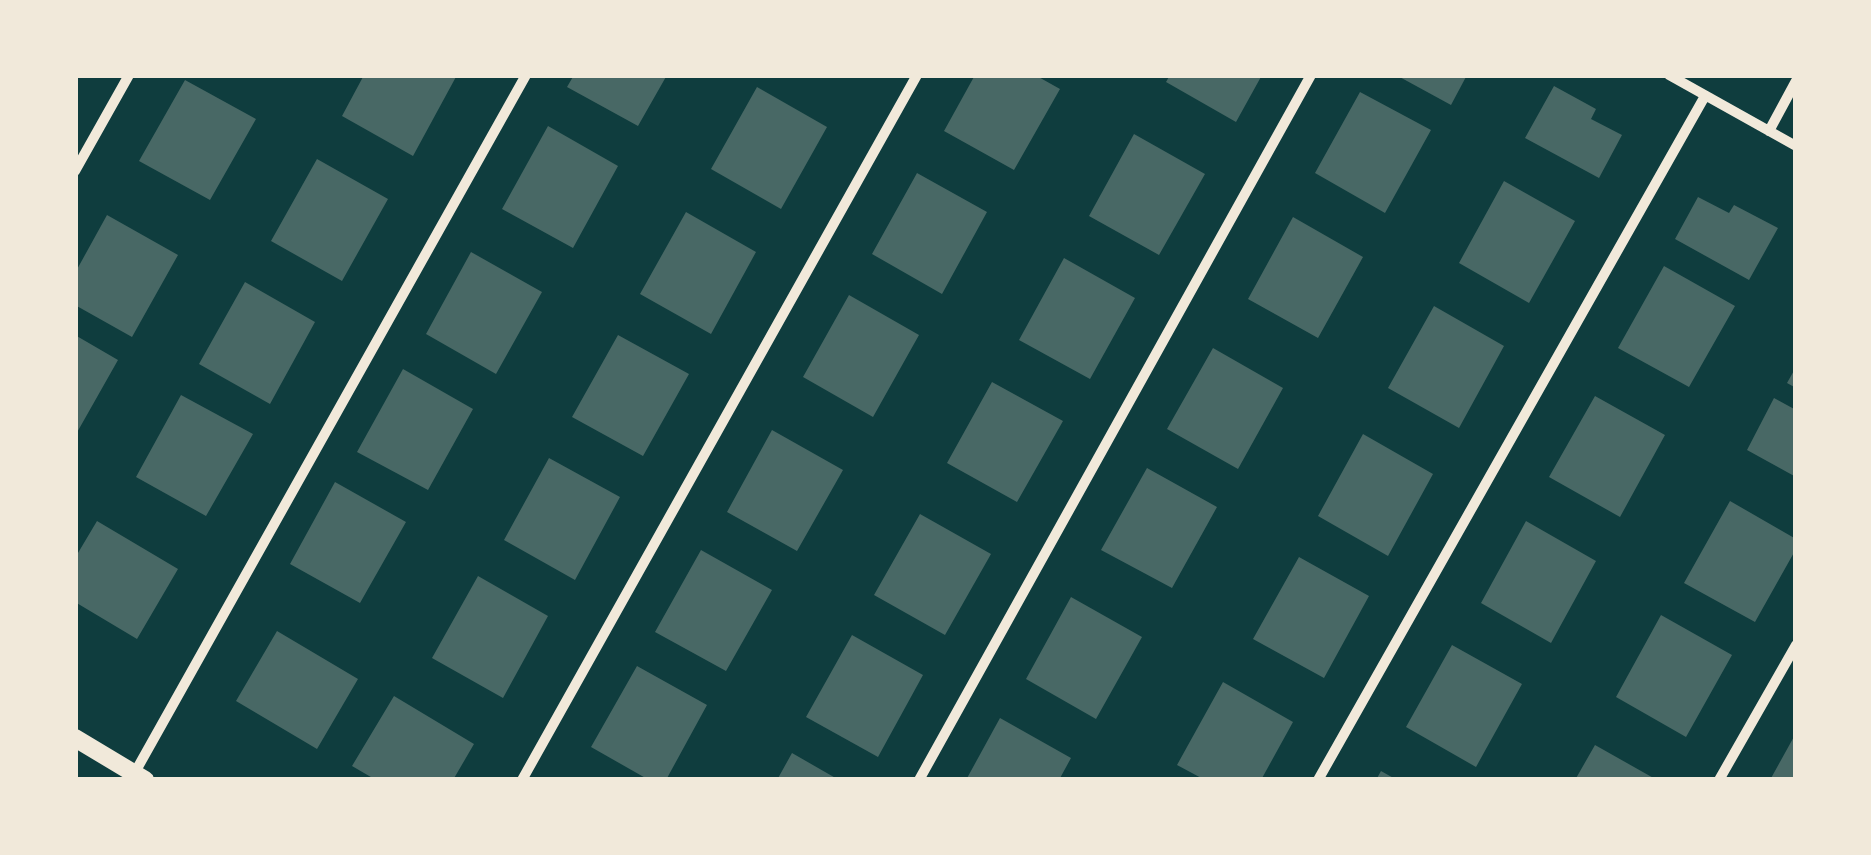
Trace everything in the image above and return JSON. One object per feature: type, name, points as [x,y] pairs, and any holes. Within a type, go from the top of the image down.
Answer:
[{"type":"street","points":[[75,171],[129,75]]},
{"type":"street","points":[[75,738],[139,777],[526,75]]},
{"type":"street","points":[[522,780],[917,75]]},
{"type":"street","points":[[919,780],[1311,75]]},
{"type":"street","points":[[1669,75],[1796,146]]},
{"type":"street","points":[[1769,131],[1796,81]]},
{"type":"street","points":[[1318,780],[1705,96]]},
{"type":"street","points":[[1720,780],[1796,645]]},
{"type":"building","points":[[364,75],[457,75],[413,156],[342,116]]},
{"type":"building","points":[[574,75],[667,75],[638,126],[567,87]]},
{"type":"building","points":[[975,75],[1035,75],[1060,89],[1014,170],[944,131]]},
{"type":"building","points":[[1170,75],[1262,75],[1236,122],[1166,82]]},
{"type":"building","points":[[1396,75],[1467,75],[1451,105]]},
{"type":"building","points":[[185,80],[256,119],[210,200],[139,161]]},
{"type":"building","points":[[1554,86],[1596,109],[1591,119],[1622,135],[1599,178],[1525,138]]},
{"type":"building","points":[[757,87],[827,127],[781,209],[711,169]]},
{"type":"building","points":[[1360,92],[1431,130],[1385,213],[1315,173]]},
{"type":"building","points":[[548,126],[618,166],[573,248],[502,209]]},
{"type":"building","points":[[1134,134],[1205,174],[1159,255],[1089,216]]},
{"type":"building","points":[[317,159],[388,199],[342,281],[271,241]]},
{"type":"building","points":[[917,173],[987,212],[942,294],[872,254]]},
{"type":"building","points":[[1504,181],[1575,221],[1529,303],[1459,263]]},
{"type":"building","points":[[1698,197],[1729,213],[1734,205],[1778,228],[1749,280],[1675,239]]},
{"type":"building","points":[[686,212],[756,252],[711,334],[640,294]]},
{"type":"building","points":[[107,215],[178,255],[132,337],[75,305],[75,273]]},
{"type":"building","points":[[1293,217],[1363,257],[1318,338],[1248,299]]},
{"type":"building","points":[[471,252],[542,292],[496,374],[426,334]]},
{"type":"building","points":[[1064,258],[1135,298],[1090,379],[1019,340]]},
{"type":"building","points":[[1664,266],[1735,306],[1689,387],[1618,348]]},
{"type":"building","points":[[245,282],[315,322],[270,404],[199,364]]},
{"type":"building","points":[[849,295],[919,335],[873,417],[803,377]]},
{"type":"building","points":[[1434,306],[1504,346],[1459,428],[1388,388]]},
{"type":"building","points":[[75,335],[118,360],[75,436]]},
{"type":"building","points":[[618,335],[689,374],[643,456],[572,417]]},
{"type":"building","points":[[1213,348],[1283,388],[1238,469],[1167,429]]},
{"type":"building","points":[[1796,367],[1796,388],[1787,383]]},
{"type":"building","points":[[403,369],[473,409],[428,490],[357,452]]},
{"type":"building","points":[[992,382],[1063,421],[1017,502],[947,463]]},
{"type":"building","points":[[181,395],[253,434],[206,516],[136,477]]},
{"type":"building","points":[[1595,396],[1665,435],[1620,517],[1549,477]]},
{"type":"building","points":[[1774,398],[1796,410],[1796,477],[1747,450]]},
{"type":"building","points":[[772,430],[843,470],[797,551],[727,512]]},
{"type":"building","points":[[1363,434],[1433,474],[1388,556],[1318,516]]},
{"type":"building","points":[[549,458],[620,497],[575,580],[504,540]]},
{"type":"building","points":[[1147,468],[1217,507],[1172,588],[1101,550]]},
{"type":"building","points":[[335,482],[406,522],[360,603],[290,564]]},
{"type":"building","points":[[1730,501],[1796,539],[1796,549],[1755,622],[1684,583]]},
{"type":"building","points":[[920,514],[991,554],[945,635],[874,595]]},
{"type":"building","points":[[97,521],[178,569],[137,639],[75,602],[75,558]]},
{"type":"building","points":[[1526,521],[1596,561],[1551,643],[1481,603]]},
{"type":"building","points":[[701,550],[772,590],[726,671],[655,632]]},
{"type":"building","points":[[1299,557],[1369,596],[1324,678],[1253,639]]},
{"type":"building","points":[[478,576],[548,616],[503,698],[432,658]]},
{"type":"building","points":[[1071,597],[1142,637],[1096,719],[1026,679]]},
{"type":"building","points":[[1661,615],[1732,655],[1686,737],[1616,697]]},
{"type":"building","points":[[277,631],[358,679],[317,749],[236,701]]},
{"type":"building","points":[[852,635],[923,675],[878,757],[806,717]]},
{"type":"building","points":[[1452,645],[1522,684],[1476,767],[1406,727]]},
{"type":"building","points":[[637,666],[707,705],[666,780],[649,780],[591,747]]},
{"type":"building","points":[[1223,682],[1293,722],[1261,780],[1205,780],[1177,765]]},
{"type":"building","points":[[394,696],[474,744],[453,780],[376,780],[352,766]]},
{"type":"building","points":[[1000,718],[1071,758],[1059,780],[966,780]]},
{"type":"building","points":[[1796,733],[1796,780],[1770,780]]},
{"type":"building","points":[[1595,745],[1657,780],[1575,780]]},
{"type":"building","points":[[792,753],[839,780],[777,780]]},
{"type":"building","points":[[1381,771],[1397,780],[1376,780]]}]
